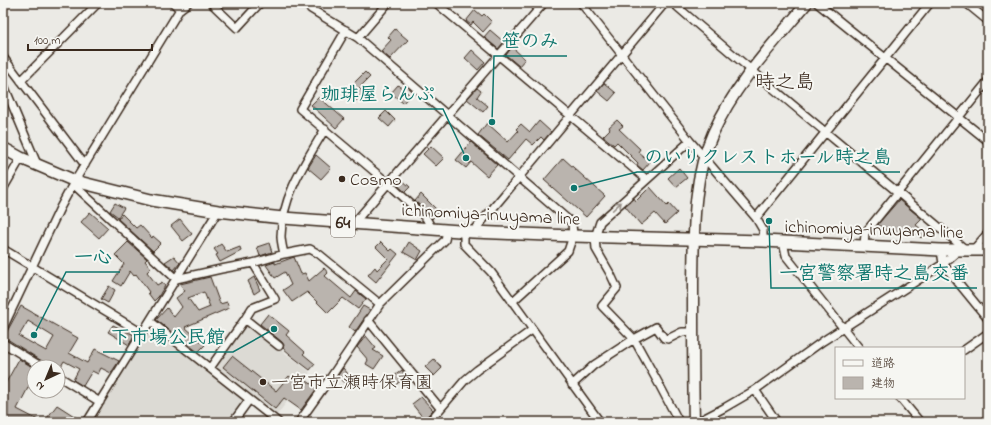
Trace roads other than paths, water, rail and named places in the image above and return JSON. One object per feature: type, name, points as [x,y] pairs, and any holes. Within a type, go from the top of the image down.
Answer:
[{"type":"main road","points":[[696,422],[693,332],[694,240],[698,189],[704,157],[713,133],[726,106],[751,71],[807,3]]},
{"type":"main road","name":"ichinomiya-inuyama line","points":[[3,148],[21,158],[74,182],[151,200],[218,211],[283,218],[469,232],[763,241],[941,250],[988,250]]},
{"type":"street","points":[[21,80],[98,3]]},
{"type":"street","points":[[173,3],[180,9]]},
{"type":"street","points":[[4,325],[74,182],[180,9],[188,3]]},
{"type":"street","points":[[211,3],[237,28],[260,3]]},
{"type":"street","points":[[305,3],[314,6],[358,38],[572,223],[573,236],[568,252],[512,302]]},
{"type":"street","points":[[358,38],[388,3]]},
{"type":"street","points":[[436,3],[646,179]]},
{"type":"street","points":[[354,223],[544,3]]},
{"type":"street","points":[[581,3],[690,141],[756,218],[763,230],[763,241]]},
{"type":"street","points":[[600,422],[491,272],[464,244],[469,232],[519,176],[665,3]]},
{"type":"street","points":[[673,3],[751,71],[966,250]]},
{"type":"street","points":[[817,3],[988,141]]},
{"type":"street","points":[[756,218],[930,3]]},
{"type":"street","points":[[966,3],[988,21]]},
{"type":"street","points":[[346,30],[300,109],[325,129],[426,218],[432,229]]},
{"type":"street","points":[[3,58],[85,165]]},
{"type":"street","points":[[864,246],[865,233],[988,81]]},
{"type":"street","points":[[3,82],[37,164]]},
{"type":"street","points":[[284,254],[281,237],[283,218],[291,187],[325,129]]},
{"type":"street","points":[[679,422],[634,339],[602,306],[617,288],[596,249],[595,237],[600,222],[690,141]]},
{"type":"street","points":[[3,189],[21,158]]},
{"type":"street","points":[[74,182],[176,279]]},
{"type":"street","points":[[87,422],[218,211]]},
{"type":"street","points":[[299,422],[332,377],[368,320],[380,304],[445,240],[447,231]]},
{"type":"street","points":[[696,422],[755,390],[800,357],[966,250],[988,233]]},
{"type":"street","points":[[783,242],[786,256],[858,347]]},
{"type":"street","points":[[176,279],[253,263],[284,254],[310,249],[319,254],[380,304]]},
{"type":"street","points":[[3,250],[142,333]]},
{"type":"street","points":[[941,250],[943,264],[988,319]]},
{"type":"street","points":[[210,368],[246,319],[252,308],[275,299],[253,263]]},
{"type":"street","points":[[246,319],[279,346]]},
{"type":"street","points":[[368,320],[440,408]]},
{"type":"street","points":[[150,321],[278,422]]},
{"type":"street","points":[[572,385],[594,365],[634,339],[656,327],[664,338],[668,339],[682,332],[693,332]]},
{"type":"street","points":[[429,422],[465,380],[476,370],[532,330]]},
{"type":"street","points":[[965,349],[988,333]]},
{"type":"street","points":[[3,343],[29,359]]},
{"type":"street","points":[[66,381],[100,402]]},
{"type":"street","points":[[755,390],[777,422]]},
{"type":"street","points":[[901,399],[920,422]]},
{"type":"street","points":[[233,422],[249,400]]},
{"type":"place","name":"笹のみ","points":[[492,122]]},
{"type":"place","name":"珈琲屋らんぷ","points":[[466,158]]},
{"type":"place","name":"Cosmo","points":[[342,179]]},
{"type":"place","name":"のいりクレストホール時之島","points":[[574,188]]},
{"type":"place","name":"一宮警察署時之島交番","points":[[769,221]]},
{"type":"place","name":"下市場公民館","points":[[274,329]]},
{"type":"place","name":"一心","points":[[34,335]]},
{"type":"place","name":"一宮市立瀬時保育園","points":[[263,382]]},
{"type":"district","name":"時之島","points":[[785,81]]}]
